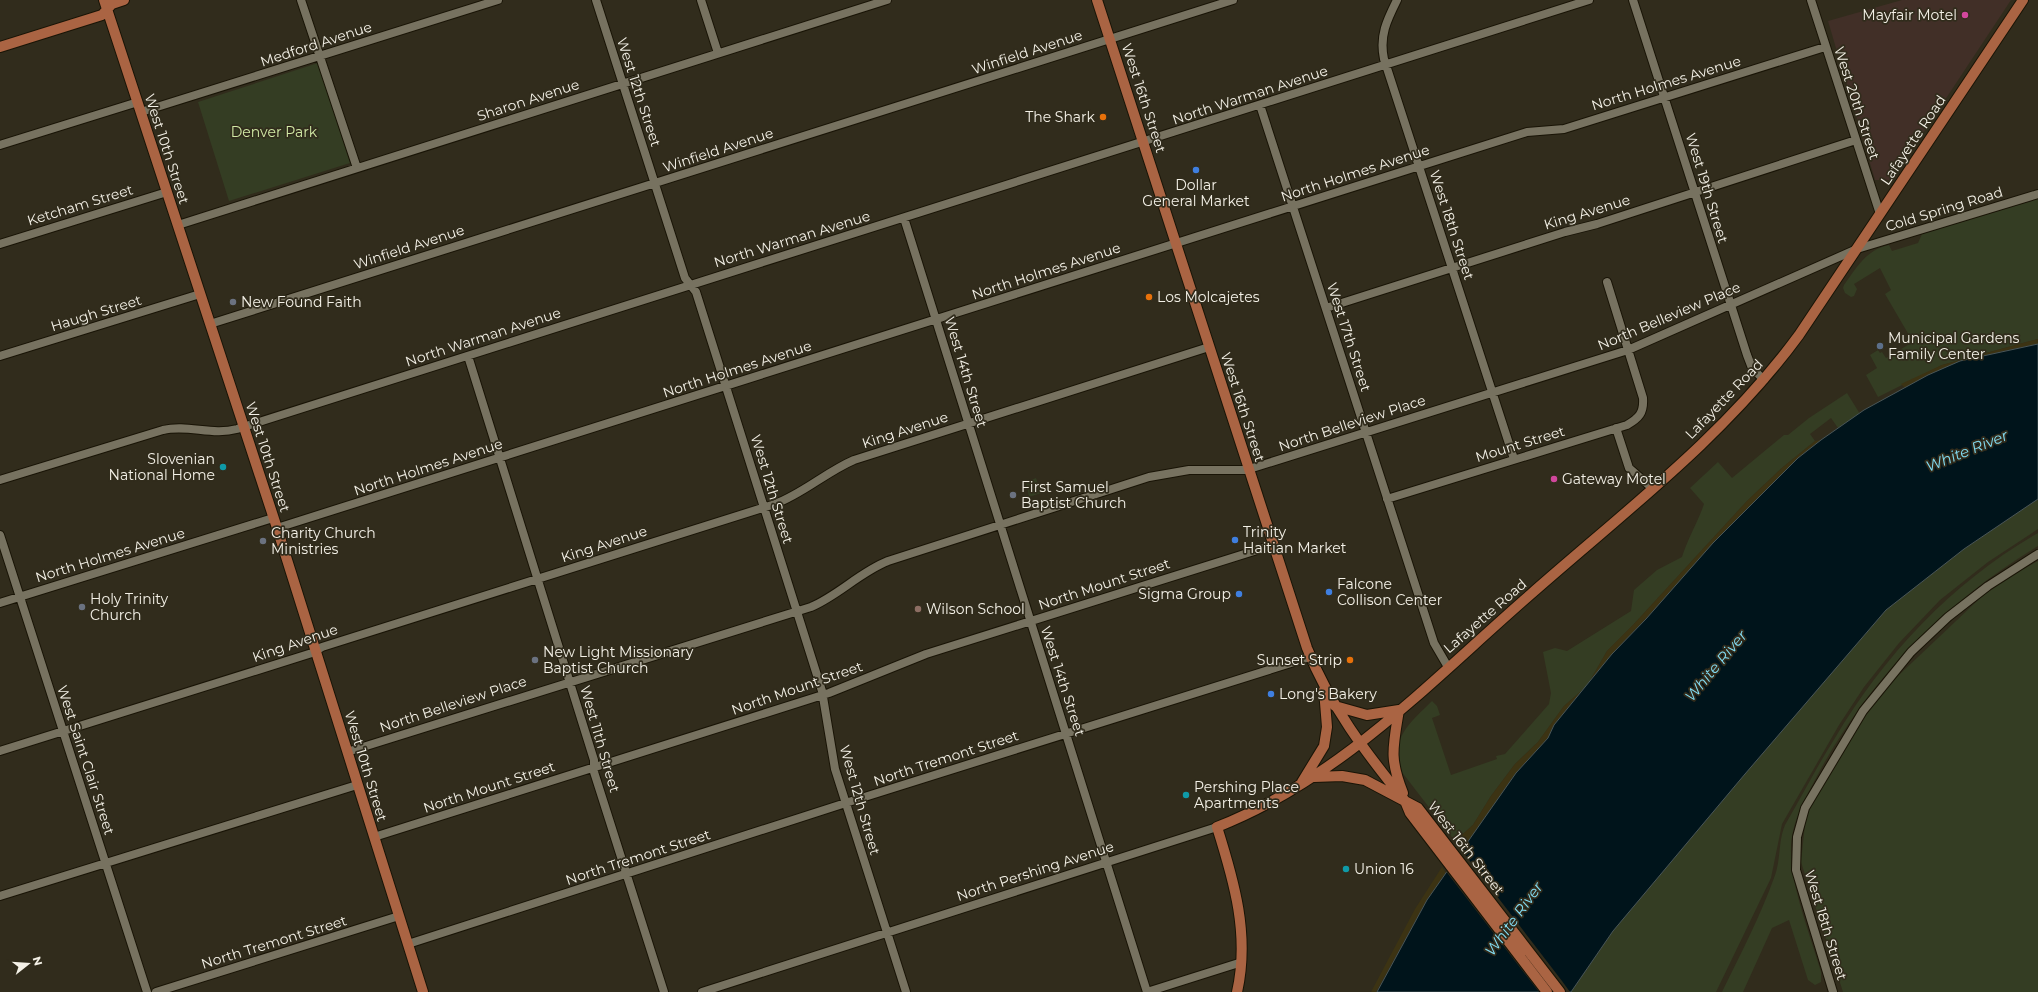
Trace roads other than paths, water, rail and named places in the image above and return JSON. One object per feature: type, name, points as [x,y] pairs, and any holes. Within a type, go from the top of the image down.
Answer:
[{"type":"main road","points":[[0,47],[102,15],[106,5],[124,0]]},
{"type":"main road","name":"West 16th Street","points":[[1097,0],[1310,657],[1335,706],[1360,742],[1405,800],[1410,814],[1547,992]]},
{"type":"main road","name":"Lafayette Road","points":[[1360,742],[1399,710],[1652,488],[1712,434],[1764,380],[1799,335],[2023,0]]},
{"type":"main road","name":"West 10th Street","points":[[106,5],[277,528],[423,992]]},
{"type":"main road","points":[[1301,785],[1324,746],[1327,727],[1324,686]]},
{"type":"main road","points":[[1335,706],[1367,715],[1399,710],[1392,755],[1395,772],[1405,800]]},
{"type":"main road","name":"North Pershing Avenue","points":[[1217,827],[1267,805],[1301,785],[1360,742]]},
{"type":"main road","points":[[1313,777],[1342,776],[1365,780],[1405,800]]},
{"type":"main road","name":"West 16th Street","points":[[1405,800],[1418,808],[1429,820],[1560,992]]},
{"type":"main road","points":[[1217,827],[1239,903],[1242,962],[1238,992]]},
{"type":"street","points":[[301,0],[357,168]]},
{"type":"street","name":"Medford Avenue","points":[[141,112],[498,0]]},
{"type":"street","name":"West 12th Street","points":[[596,0],[685,278],[695,290],[797,611],[823,695],[835,768],[906,992]]},
{"type":"street","points":[[701,0],[718,53]]},
{"type":"street","name":"Sharon Avenue","points":[[178,225],[887,0]]},
{"type":"street","name":"Winfield Avenue","points":[[210,324],[1233,0]]},
{"type":"street","name":"West 18th Street","points":[[1397,0],[1385,23],[1382,34],[1382,52],[1514,459]]},
{"type":"street","name":"North Warman Avenue","points":[[0,480],[162,430],[179,428],[214,432],[244,427],[1589,0]]},
{"type":"street","name":"West 19th Street","points":[[1633,0],[1730,305],[1750,363],[1764,380]]},
{"type":"street","name":"West 20th Street","points":[[1811,0],[1880,214]]},
{"type":"street","name":"North Holmes Avenue","points":[[277,528],[1527,132],[1564,129],[1825,47]]},
{"type":"street","points":[[0,145],[138,102]]},
{"type":"street","name":"West 17th Street","points":[[1260,105],[1434,643],[1448,667]]},
{"type":"street","name":"King Avenue","points":[[1326,308],[1856,140]]},
{"type":"street","name":"Ketcham Street","points":[[0,244],[167,192]]},
{"type":"street","name":"Cold Spring Road","points":[[1857,249],[2038,194]]},
{"type":"street","name":"West 14th Street","points":[[904,218],[1147,992]]},
{"type":"street","name":"North Belleview Place","points":[[347,752],[797,611],[825,601],[858,576],[881,564],[1164,473],[1189,470],[1239,471],[1249,469],[1628,350],[1857,249]]},
{"type":"street","points":[[1607,282],[1628,350]]},
{"type":"street","name":"Haugh Street","points":[[0,356],[200,294]]},
{"type":"street","name":"King Avenue","points":[[0,751],[316,652],[322,647],[764,507],[796,495],[829,473],[851,462],[1209,347]]},
{"type":"street","name":"Mount Street","points":[[1387,499],[1627,425],[1638,418],[1642,413],[1643,398],[1628,350]]},
{"type":"street","name":"West 11th Street","points":[[468,356],[570,682],[594,760],[594,767],[664,992]]},
{"type":"street","points":[[1616,428],[1629,468],[1652,488]]},
{"type":"street","name":"North Holmes Avenue","points":[[0,603],[273,518]]},
{"type":"street","name":"West Saint Clair Street","points":[[0,535],[147,992]]},
{"type":"street","name":"North Mount Street","points":[[374,838],[823,695],[912,659],[1273,545]]},
{"type":"street","name":"West 18th Street","points":[[1833,992],[1798,882],[1795,859],[1796,840],[1801,819],[1809,802],[1853,726],[1894,671],[1921,642],[1954,613],[1988,586],[2038,554]]},
{"type":"street","name":"North Tremont Street","points":[[408,944],[1310,657]]},
{"type":"street","points":[[0,896],[357,784]]},
{"type":"street","name":"North Pershing Avenue","points":[[702,992],[1217,827]]},
{"type":"street","name":"North Tremont Street","points":[[156,992],[399,916]]},
{"type":"street","points":[[1147,992],[1242,962]]},
{"type":"water","name":"White River","points":[[2038,344],[2038,499],[1964,549],[1886,610],[1613,931],[1571,992],[1377,992],[1427,900],[1516,773],[1548,738],[1554,725],[1612,654],[1646,619],[1713,543],[1798,458],[1864,410],[1928,375],[1960,361]]},
{"type":"place","name":"Mayfair Motel","points":[[1965,15]]},
{"type":"place","name":"The Shark","points":[[1103,117]]},
{"type":"place","name":"Dollar General Market","points":[[1196,170]]},
{"type":"place","name":"Los Molcajetes","points":[[1149,297]]},
{"type":"place","name":"New Found Faith","points":[[233,302]]},
{"type":"place","name":"Municipal Gardens Family Center","points":[[1880,346]]},
{"type":"place","name":"Slovenian National Home","points":[[223,467]]},
{"type":"place","name":"Gateway Motel","points":[[1554,479]]},
{"type":"place","name":"First Samuel Baptist Church","points":[[1013,495]]},
{"type":"place","name":"Trinity Haitian Market","points":[[1235,540]]},
{"type":"place","name":"Charity Church Ministries","points":[[263,541]]},
{"type":"place","name":"Falcone Collison Center","points":[[1329,592]]},
{"type":"place","name":"Sigma Group","points":[[1239,594]]},
{"type":"place","name":"Holy Trinity Church","points":[[82,607]]},
{"type":"place","name":"Wilson School","points":[[918,609]]},
{"type":"place","name":"New Light Missionary Baptist Church","points":[[535,660]]},
{"type":"place","name":"Sunset Strip","points":[[1350,660]]},
{"type":"place","name":"Long's Bakery","points":[[1271,694]]},
{"type":"place","name":"Pershing Place Apartments","points":[[1186,795]]},
{"type":"place","name":"Union 16","points":[[1346,869]]},
{"type":"park label","name":"Denver Park","points":[[274,132]]}]
